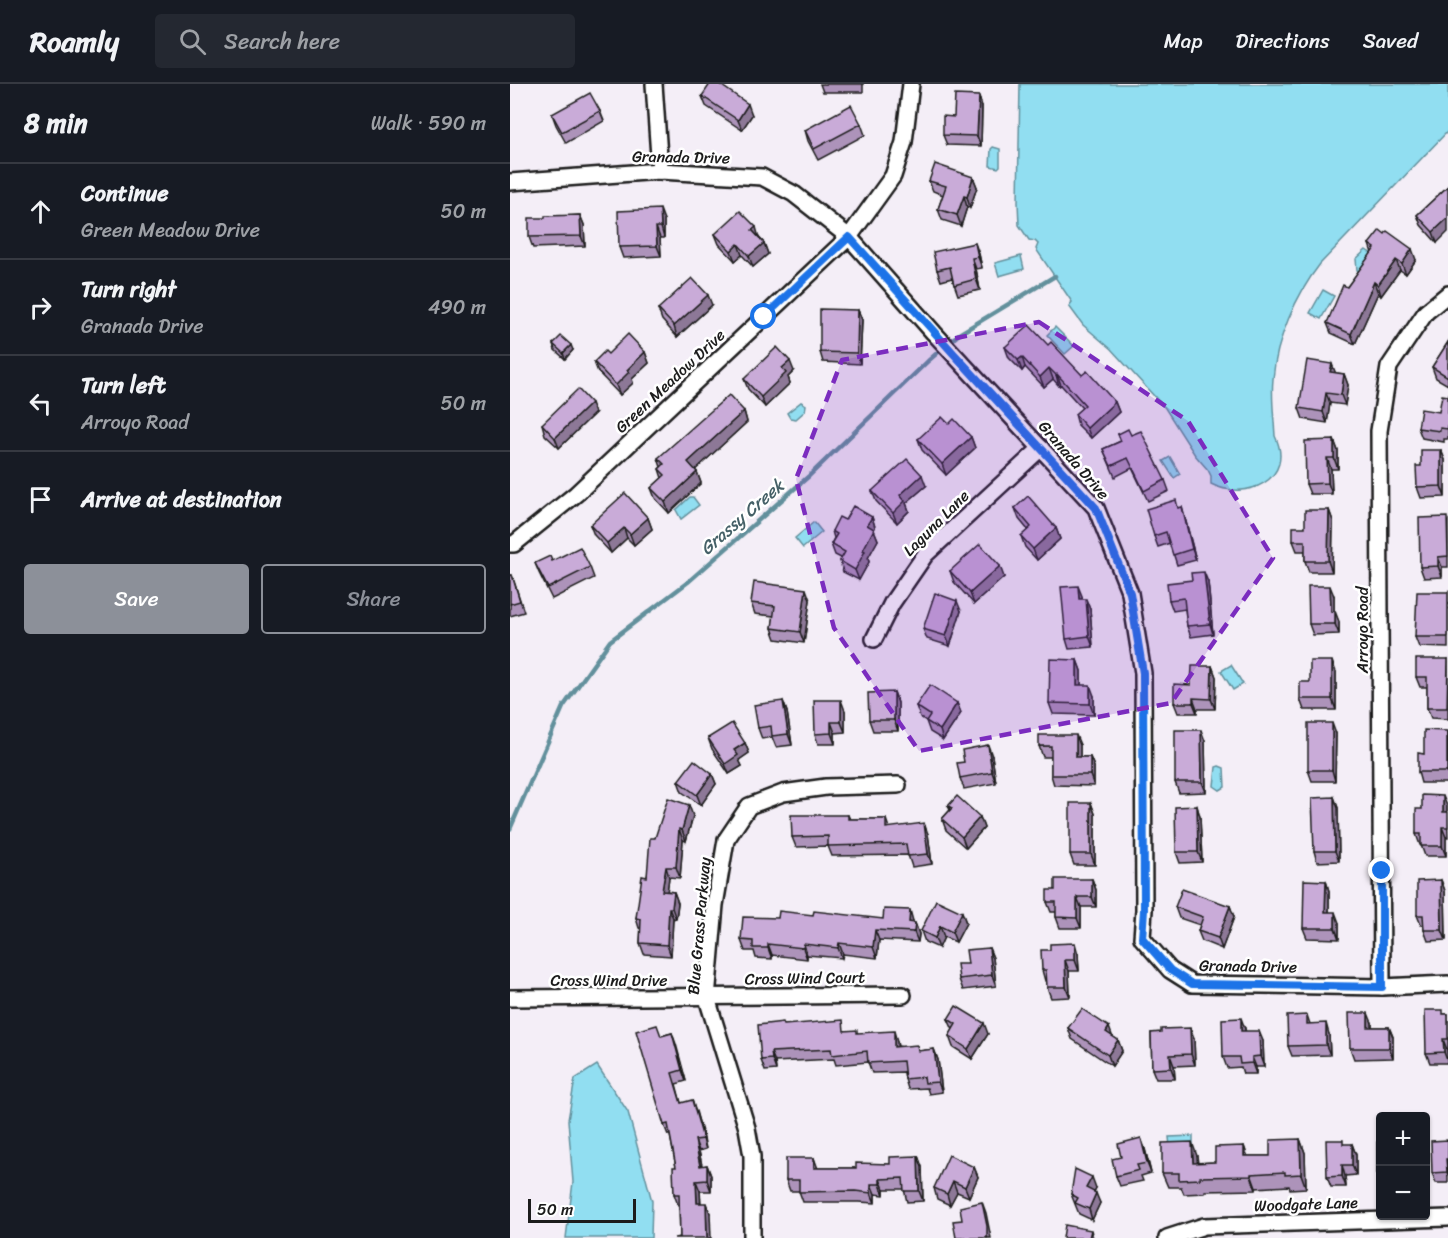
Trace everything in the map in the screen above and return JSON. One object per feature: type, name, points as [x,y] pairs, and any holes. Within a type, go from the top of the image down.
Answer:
[{"type":"street","points":[[654,84],[660,171]]},
{"type":"street","name":"Green Meadow Drive","points":[[510,544],[514,544],[576,494],[849,237],[893,176],[904,142],[911,84]]},
{"type":"street","name":"Granada Drive","points":[[510,182],[660,171],[762,177],[794,194],[849,237],[934,333],[1096,508],[1130,593],[1143,673],[1144,910],[1142,938],[1170,970],[1192,984],[1382,987],[1448,984]]},
{"type":"street","name":"Arroyo Road","points":[[1382,987],[1379,431],[1389,367],[1426,312],[1448,294]]},
{"type":"street","name":"Laguna Lane","points":[[874,639],[892,603],[925,555],[1041,448]]},
{"type":"street","name":"Blue Grass Parkway","points":[[752,1238],[752,1156],[747,1128],[707,998],[715,905],[726,840],[749,806],[783,793],[826,787],[898,785]]},
{"type":"street","name":"Cross Wind Court","points":[[707,998],[903,995]]},
{"type":"street","name":"Cross Wind Drive","points":[[510,998],[707,998]]},
{"type":"street","name":"Woodgate Lane","points":[[1167,1238],[1204,1226],[1448,1218]]},
{"type":"highlighted area","points":[[1039,322],[1188,421],[1273,558],[1171,703],[919,751],[834,628],[796,479],[842,360]]},
{"type":"water","points":[[1020,84],[1448,84],[1448,131],[1320,264],[1295,304],[1278,349],[1273,379],[1273,408],[1275,436],[1280,451],[1279,464],[1273,475],[1264,483],[1239,490],[1225,489],[1211,484],[1208,470],[1195,455],[1165,408],[1111,349],[1083,325],[1069,306],[1072,302],[1036,249],[1038,244],[1029,240],[1019,225]]},
{"type":"water","points":[[993,147],[1000,149],[998,168],[990,166]]},
{"type":"water","points":[[1366,250],[1372,254],[1360,273],[1357,270],[1356,259]]},
{"type":"water","points":[[1021,256],[1024,269],[999,276],[995,263]]},
{"type":"water","points":[[1323,290],[1334,296],[1321,319],[1310,313]]},
{"type":"water","points":[[1055,327],[1074,346],[1065,354],[1047,335]]},
{"type":"water","points":[[801,402],[806,405],[805,411],[796,419],[790,418],[787,413]]},
{"type":"water","points":[[1170,457],[1180,474],[1174,478],[1163,461]]},
{"type":"water","points":[[690,497],[693,497],[699,505],[681,519],[676,510]]},
{"type":"water","points":[[814,522],[822,532],[803,548],[795,538]]},
{"type":"water","points":[[1231,665],[1243,684],[1233,690],[1221,671]]},
{"type":"water","points":[[1216,767],[1224,768],[1225,787],[1220,790],[1214,786]]},
{"type":"water","points":[[597,1065],[628,1112],[652,1201],[651,1238],[566,1238],[573,1182],[568,1120],[575,1079]]},
{"type":"water","points":[[1193,1136],[1193,1146],[1170,1147],[1169,1137]]},
{"type":"building","points":[[710,84],[719,84],[748,104],[738,120],[702,96]]},
{"type":"building","points":[[590,93],[600,111],[562,132],[552,114]]},
{"type":"building","points":[[955,95],[979,96],[977,136],[943,135],[943,116],[954,117]]},
{"type":"building","points":[[851,105],[861,124],[814,149],[805,130]]},
{"type":"building","points":[[935,164],[973,177],[967,197],[964,196],[957,215],[938,209],[946,186],[929,181]]},
{"type":"building","points":[[1448,186],[1448,218],[1433,232],[1417,215]]},
{"type":"building","points":[[660,209],[661,227],[656,227],[657,246],[619,247],[618,211]]},
{"type":"building","points":[[740,211],[756,227],[752,230],[764,243],[749,256],[738,244],[731,251],[715,234]]},
{"type":"building","points":[[580,215],[581,236],[529,237],[529,218]]},
{"type":"building","points":[[1380,230],[1385,234],[1387,231],[1412,249],[1402,264],[1396,260],[1378,285],[1374,282],[1351,334],[1327,323],[1343,285],[1347,287],[1375,248],[1369,244]]},
{"type":"building","points":[[975,243],[978,257],[972,258],[976,279],[954,285],[950,267],[937,270],[933,252]]},
{"type":"building","points":[[692,278],[708,295],[674,326],[658,309]]},
{"type":"building","points":[[820,309],[858,310],[857,353],[820,352]]},
{"type":"building","points":[[1029,325],[1048,345],[1051,342],[1082,375],[1087,371],[1115,402],[1087,428],[1075,414],[1085,405],[1057,374],[1049,368],[1040,377],[1022,357],[1018,360],[1005,347]]},
{"type":"building","points":[[628,334],[645,352],[616,385],[594,362],[605,351],[608,354]]},
{"type":"building","points":[[561,336],[571,345],[563,353],[553,344]]},
{"type":"building","points":[[1448,342],[1448,377],[1432,367]]},
{"type":"building","points":[[777,347],[790,361],[782,368],[786,373],[761,397],[744,379]]},
{"type":"building","points":[[1307,360],[1332,364],[1330,372],[1344,374],[1341,395],[1326,393],[1323,412],[1299,408]]},
{"type":"building","points":[[578,389],[591,403],[555,438],[542,424]]},
{"type":"building","points":[[729,395],[744,411],[688,462],[697,472],[665,502],[651,488],[665,475],[659,469],[664,464],[658,458]]},
{"type":"building","points":[[1442,395],[1448,396],[1448,429],[1440,428],[1440,431],[1418,428],[1421,409],[1439,412]]},
{"type":"building","points":[[942,417],[949,424],[954,419],[971,437],[942,464],[918,439]]},
{"type":"building","points":[[1128,429],[1131,435],[1141,431],[1165,480],[1144,491],[1128,458],[1111,466],[1103,449],[1121,441],[1118,434]]},
{"type":"building","points":[[1334,440],[1334,458],[1327,458],[1328,483],[1306,484],[1305,441]]},
{"type":"building","points":[[1421,450],[1441,450],[1441,486],[1417,487],[1416,466],[1421,466]]},
{"type":"building","points":[[907,459],[922,475],[900,495],[905,501],[893,513],[872,491]]},
{"type":"building","points":[[625,493],[648,518],[630,534],[624,528],[607,543],[590,525]]},
{"type":"building","points":[[1028,496],[1056,528],[1033,549],[1021,536],[1031,527],[1015,508]]},
{"type":"building","points":[[1176,500],[1178,508],[1182,507],[1192,549],[1173,555],[1166,532],[1154,536],[1146,509]]},
{"type":"building","points":[[853,506],[872,517],[867,525],[874,529],[855,570],[840,561],[845,552],[831,544],[837,534],[832,531],[839,517],[845,520]]},
{"type":"building","points":[[1305,510],[1329,510],[1328,561],[1305,561],[1305,541],[1293,541],[1293,527],[1305,527]]},
{"type":"building","points":[[1447,517],[1448,556],[1438,557],[1438,566],[1420,567],[1419,518]]},
{"type":"building","points":[[980,544],[1000,566],[970,593],[950,571]]},
{"type":"building","points":[[580,547],[590,567],[548,588],[535,563],[550,556],[552,561]]},
{"type":"building","points":[[1204,572],[1210,624],[1187,626],[1184,598],[1169,600],[1167,583],[1192,580],[1191,573]]},
{"type":"building","points":[[510,575],[512,575],[520,601],[510,604]]},
{"type":"building","points":[[754,582],[806,589],[800,632],[772,628],[775,606],[751,603]]},
{"type":"building","points":[[1078,586],[1079,599],[1086,599],[1089,636],[1066,639],[1061,587]]},
{"type":"building","points":[[1308,586],[1330,586],[1331,612],[1335,611],[1335,624],[1309,624]]},
{"type":"building","points":[[1417,592],[1448,592],[1448,637],[1415,637]]},
{"type":"building","points":[[935,593],[957,601],[946,636],[923,629]]},
{"type":"building","points":[[1050,659],[1077,660],[1077,685],[1090,685],[1090,704],[1049,703]]},
{"type":"building","points":[[1416,659],[1448,659],[1447,708],[1427,708],[1427,677],[1416,677]]},
{"type":"building","points":[[1310,661],[1332,661],[1332,699],[1300,699],[1300,682],[1310,682]]},
{"type":"building","points":[[1192,666],[1212,666],[1211,699],[1193,698],[1193,703],[1174,703],[1174,684],[1191,685]]},
{"type":"building","points":[[930,685],[957,703],[940,730],[926,721],[930,715],[916,706]]},
{"type":"building","points":[[894,692],[894,720],[869,720],[868,693]]},
{"type":"building","points":[[814,700],[841,700],[841,722],[831,722],[831,733],[815,734]]},
{"type":"building","points":[[783,701],[788,734],[772,736],[771,726],[758,728],[754,705]]},
{"type":"building","points":[[732,723],[745,743],[734,750],[738,755],[725,764],[708,738]]},
{"type":"building","points":[[1308,723],[1332,723],[1332,770],[1308,770]]},
{"type":"building","points":[[1175,730],[1201,730],[1202,782],[1175,782]]},
{"type":"building","points":[[1424,730],[1447,731],[1447,772],[1418,772],[1418,753],[1424,754]]},
{"type":"building","points":[[1039,735],[1076,735],[1076,757],[1090,757],[1090,775],[1051,775],[1051,746],[1039,746]]},
{"type":"building","points":[[988,745],[992,772],[960,778],[957,763],[964,762],[962,750]]},
{"type":"building","points":[[694,760],[712,774],[697,795],[678,781]]},
{"type":"building","points":[[1422,795],[1443,796],[1443,812],[1448,812],[1448,827],[1442,827],[1442,846],[1421,846],[1421,834],[1416,834],[1416,809],[1422,809]]},
{"type":"building","points":[[957,796],[980,817],[962,837],[942,819],[952,808],[948,806]]},
{"type":"building","points":[[1334,797],[1335,851],[1314,851],[1312,798]]},
{"type":"building","points":[[668,798],[689,805],[682,830],[679,829],[676,867],[666,867],[662,891],[674,892],[672,908],[669,908],[667,945],[640,943],[641,919],[636,918],[642,876],[647,877],[650,838],[655,838]]},
{"type":"building","points":[[1070,803],[1091,803],[1091,854],[1070,854]]},
{"type":"building","points":[[1197,806],[1198,852],[1176,852],[1175,807]]},
{"type":"building","points":[[791,815],[848,815],[848,819],[886,819],[886,828],[924,823],[928,854],[908,856],[906,844],[828,846],[828,836],[792,837]]},
{"type":"building","points":[[1055,879],[1092,879],[1092,897],[1077,897],[1077,918],[1056,917],[1056,902],[1047,902],[1047,890],[1055,890]]},
{"type":"building","points":[[1304,880],[1326,881],[1325,912],[1335,912],[1335,928],[1303,928]]},
{"type":"building","points":[[1441,880],[1442,930],[1424,930],[1423,915],[1417,915],[1417,881]]},
{"type":"building","points":[[1182,889],[1230,906],[1218,938],[1198,931],[1203,917],[1175,907]]},
{"type":"building","points":[[936,900],[962,912],[952,932],[940,926],[935,938],[921,931]]},
{"type":"building","points":[[884,909],[910,910],[909,922],[915,923],[914,932],[875,930],[873,947],[839,943],[838,948],[804,944],[803,948],[768,944],[768,948],[753,948],[753,941],[741,940],[743,917],[778,918],[779,911],[813,915],[814,911],[883,919]]},
{"type":"building","points":[[1075,943],[1075,960],[1065,960],[1066,987],[1047,987],[1046,970],[1042,970],[1041,950],[1050,950],[1050,944]]},
{"type":"building","points":[[989,948],[992,975],[959,979],[957,964],[968,964],[966,950]]},
{"type":"building","points":[[956,1006],[984,1023],[968,1049],[949,1036],[956,1024],[948,1019]]},
{"type":"building","points":[[1082,1009],[1109,1027],[1106,1032],[1118,1040],[1108,1055],[1068,1028]]},
{"type":"building","points":[[1425,1010],[1443,1010],[1443,1014],[1448,1014],[1448,1039],[1443,1039],[1444,1052],[1426,1053]]},
{"type":"building","points":[[1349,1013],[1368,1013],[1368,1027],[1389,1027],[1389,1048],[1350,1048]]},
{"type":"building","points":[[1307,1015],[1307,1024],[1326,1023],[1326,1045],[1288,1046],[1287,1016]]},
{"type":"building","points":[[1241,1018],[1241,1031],[1259,1031],[1260,1056],[1252,1057],[1252,1063],[1240,1064],[1239,1057],[1223,1057],[1222,1019]]},
{"type":"building","points":[[843,1020],[844,1031],[857,1030],[857,1033],[894,1031],[894,1047],[917,1045],[918,1051],[934,1049],[938,1082],[925,1083],[924,1077],[905,1079],[903,1061],[868,1063],[867,1051],[832,1055],[831,1049],[771,1052],[772,1059],[761,1060],[758,1025]]},
{"type":"building","points":[[657,1025],[661,1036],[672,1033],[682,1070],[672,1073],[681,1103],[692,1100],[703,1139],[695,1140],[700,1166],[707,1165],[707,1180],[696,1181],[697,1203],[706,1203],[707,1238],[674,1238],[680,1237],[679,1194],[674,1194],[673,1167],[676,1167],[668,1124],[664,1125],[636,1031]]},
{"type":"building","points":[[1190,1028],[1191,1054],[1170,1055],[1171,1068],[1152,1069],[1151,1033],[1161,1032],[1161,1029]]},
{"type":"building","points":[[1141,1138],[1147,1163],[1137,1165],[1139,1170],[1116,1176],[1112,1159],[1121,1157],[1118,1144]]},
{"type":"building","points":[[1300,1139],[1301,1174],[1285,1175],[1285,1172],[1179,1180],[1179,1173],[1162,1173],[1162,1143],[1192,1142],[1193,1163],[1215,1162],[1215,1147],[1244,1146],[1244,1156],[1270,1156],[1270,1140]]},
{"type":"building","points":[[1326,1140],[1343,1140],[1343,1144],[1352,1144],[1352,1165],[1342,1165],[1342,1176],[1327,1177]]},
{"type":"building","points":[[1448,1140],[1447,1172],[1432,1173],[1431,1141]]},
{"type":"building","points":[[949,1155],[974,1167],[965,1187],[953,1181],[947,1194],[934,1188]]},
{"type":"building","points":[[918,1156],[919,1191],[904,1191],[903,1178],[880,1179],[880,1184],[871,1184],[871,1193],[799,1192],[799,1180],[786,1180],[786,1158],[814,1158],[814,1168],[856,1168],[856,1163],[890,1164],[890,1157]]},
{"type":"building","points":[[1075,1169],[1092,1177],[1086,1188],[1096,1193],[1089,1209],[1075,1203],[1078,1198],[1071,1194]]},
{"type":"building","points":[[982,1202],[987,1238],[956,1238],[953,1221],[962,1220],[960,1207]]},
{"type":"building","points":[[1065,1225],[1091,1230],[1089,1238],[1063,1238]]},
{"type":"waterway","name":"Grassy Creek","points":[[510,829],[563,707],[610,641],[688,582],[809,476],[959,334],[1055,276]]},
{"type":"route","points":[[764,317],[849,237],[1096,508],[1130,593],[1143,673],[1144,910],[1142,938],[1170,970],[1192,984],[1382,987],[1382,871]]}]
